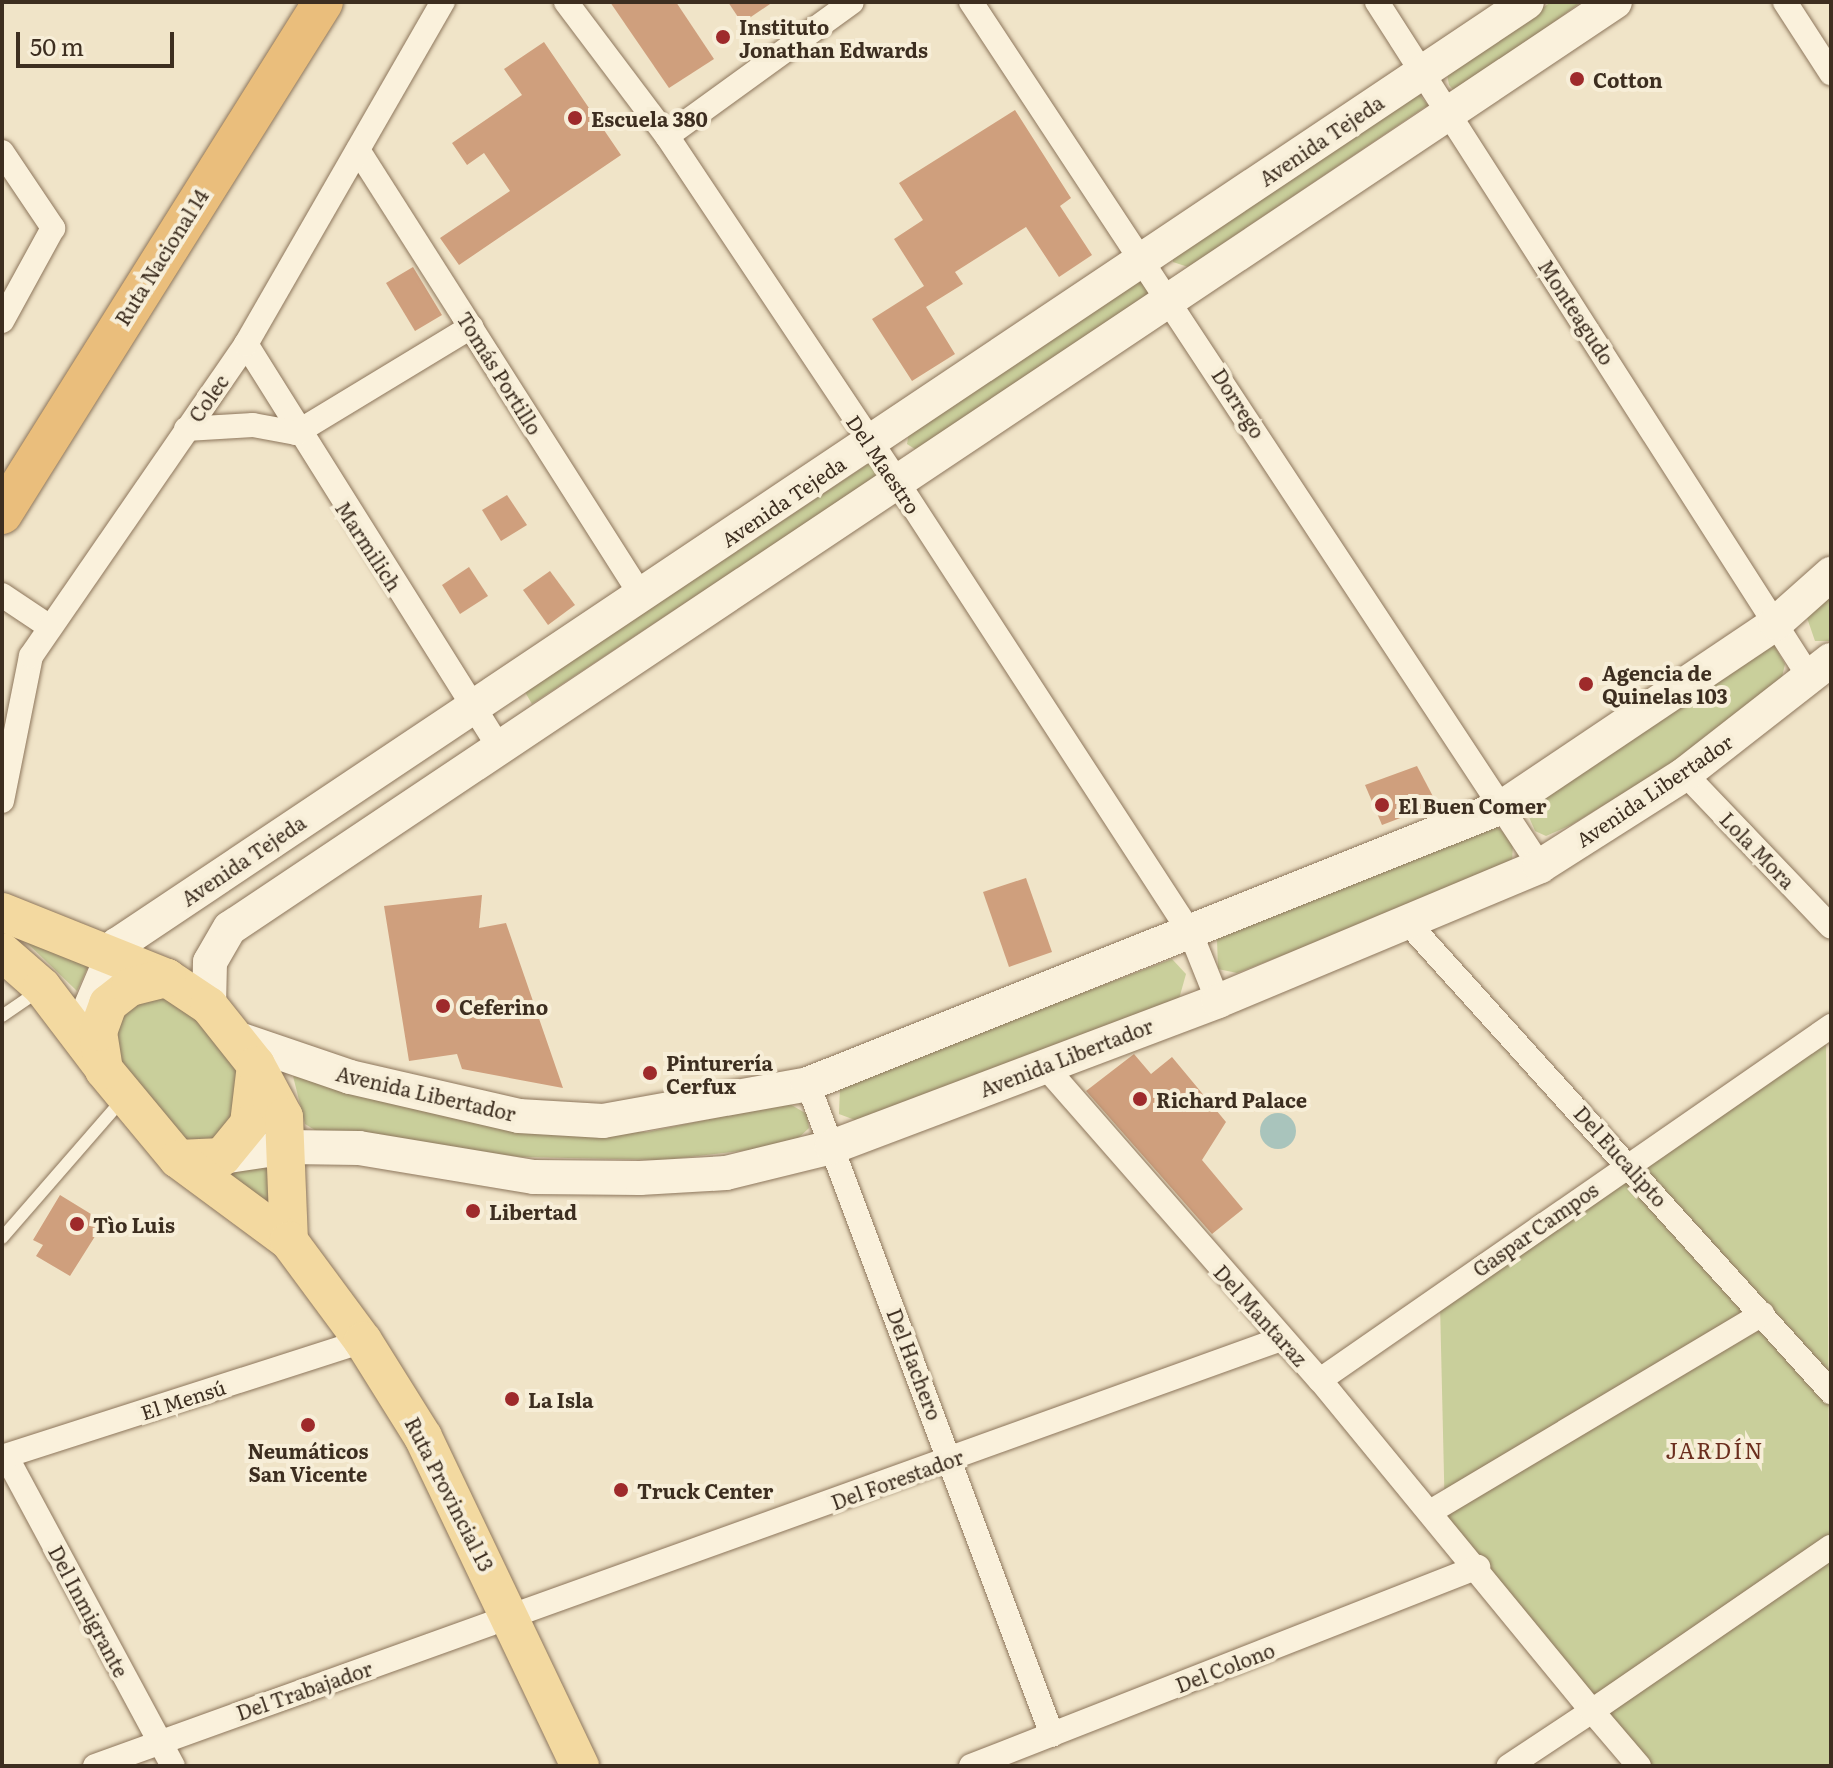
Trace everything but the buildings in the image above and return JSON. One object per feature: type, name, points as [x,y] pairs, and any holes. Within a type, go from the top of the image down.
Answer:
[{"type":"highway","name":"Ruta Nacional 14","points":[[2,514],[323,2]]},
{"type":"main road","name":"Avenida Tejeda","points":[[105,958],[473,707],[1527,2]]},
{"type":"main road","points":[[209,1006],[210,962],[230,928],[497,744],[898,483],[1615,2]]},
{"type":"main road","name":"Avenida Libertador","points":[[248,1052],[519,1116],[634,1118],[808,1084],[1191,934],[1504,806],[1776,623],[1831,574]]},
{"type":"main road","name":"Avenida Libertador","points":[[222,1157],[288,1147],[359,1148],[534,1177],[640,1178],[726,1173],[832,1147],[1043,1064],[1218,1001],[1540,866],[1685,774],[1821,669]]},
{"type":"main road","points":[[2,912],[105,958],[167,978],[209,1006],[248,1052],[284,1117],[288,1147],[289,1241]]},
{"type":"main road","points":[[2,952],[42,987],[80,1032],[114,1084],[178,1159],[222,1157],[249,1124],[248,1052]]},
{"type":"main road","points":[[80,1032],[105,958]]},
{"type":"main road","points":[[114,1084],[98,1032],[108,1004],[130,987],[167,978]]},
{"type":"main road","name":"Ruta Provincial 13","points":[[178,1159],[289,1241],[363,1341],[423,1437],[513,1617],[580,1766]]},
{"type":"street","name":"Colec","points":[[2,801],[31,656],[246,344],[443,2]]},
{"type":"street","name":"Del Maestro","points":[[566,2],[667,136],[898,483],[1191,934],[1218,1001]]},
{"type":"street","points":[[667,136],[852,2]]},
{"type":"street","name":"Dorrego","points":[[971,2],[1144,258],[1504,806],[1540,866]]},
{"type":"street","name":"Monteagudo","points":[[1377,2],[1776,623],[1821,669]]},
{"type":"street","points":[[1785,2],[1831,73]]},
{"type":"street","name":"Tomás Portillo","points":[[358,150],[641,595]]},
{"type":"street","points":[[2,152],[53,228],[2,321]]},
{"type":"street","points":[[186,429],[253,425],[296,433],[471,327]]},
{"type":"street","name":"Marmilich","points":[[246,344],[296,433],[497,744]]},
{"type":"street","points":[[2,595],[50,627]]},
{"type":"street","name":"Lola Mora","points":[[1685,774],[1831,927]]},
{"type":"street","name":"Del Eucalipto","points":[[1408,923],[1831,1392]]},
{"type":"street","name":"Gaspar Campos","points":[[1320,1380],[1831,1026]]},
{"type":"street","name":"Del Mantaraz","points":[[1043,1064],[1320,1380],[1478,1567],[1639,1766]]},
{"type":"street","name":"Del Hachero","points":[[808,1084],[952,1459],[1052,1735]]},
{"type":"street","points":[[1430,1512],[1762,1314]]},
{"type":"street","name":"Del Forestador","points":[[513,1617],[1281,1339]]},
{"type":"street","name":"El Mensú","points":[[4,1456],[363,1341]]},
{"type":"street","name":"Del Inmigrante","points":[[4,1456],[173,1766]]},
{"type":"street","points":[[1509,1766],[1831,1547]]},
{"type":"street","name":"Del Colono","points":[[971,1766],[1478,1567]]},
{"type":"street","name":"Del Trabajador","points":[[95,1766],[158,1740],[513,1617]]},
{"type":"lane","points":[[2,1016],[42,987]]},
{"type":"lane","points":[[2,1238],[114,1084]]},
{"type":"green space","points":[[1551,2],[1581,2],[1457,94],[1449,85],[1447,74]]},
{"type":"green space","points":[[1416,91],[1428,105],[1188,267],[1173,262],[1173,253]]},
{"type":"green space","points":[[1144,276],[1155,286],[1146,295],[918,451],[907,444],[909,433]]},
{"type":"green space","points":[[871,462],[880,474],[532,704],[525,692]]},
{"type":"green space","points":[[1831,592],[1831,641],[1815,641],[1805,612]]},
{"type":"green space","points":[[1774,645],[1785,664],[1782,677],[1670,765],[1571,825],[1546,836],[1535,831],[1526,810]]},
{"type":"green space","points":[[1492,823],[1513,840],[1512,866],[1237,973],[1218,969],[1217,939]]},
{"type":"green space","points":[[22,938],[91,960],[77,991]]},
{"type":"green space","points":[[1172,959],[1186,974],[1179,999],[863,1123],[839,1114],[840,1087],[852,1080]]},
{"type":"green space","points":[[146,996],[175,996],[194,1008],[242,1076],[241,1106],[214,1142],[186,1141],[117,1058],[113,1036],[127,1009]]},
{"type":"green space","points":[[1826,1041],[1831,1766],[1648,1766],[1445,1519],[1440,1304]]},
{"type":"green space","points":[[293,1076],[571,1132],[647,1132],[788,1103],[807,1114],[809,1128],[791,1145],[664,1160],[521,1157],[323,1135],[305,1124]]},
{"type":"green space","points":[[276,1165],[280,1208],[214,1170]]},
{"type":"water","points":[[1278,1113],[1291,1118],[1296,1131],[1291,1144],[1278,1149],[1265,1144],[1260,1131],[1265,1118]]},
{"type":"place","name":"Instituto Jonathan Edwards","points":[[723,37]]},
{"type":"place","name":"Cotton","points":[[1577,79]]},
{"type":"place","name":"Escuela 380","points":[[575,118]]},
{"type":"place","name":"Agencia de Quinelas 103","points":[[1586,684]]},
{"type":"place","name":"El Buen Comer","points":[[1382,805]]},
{"type":"place","name":"Ceferino","points":[[443,1006]]},
{"type":"place","name":"Pinturería Cerfux","points":[[650,1073]]},
{"type":"place","name":"Richard Palace","points":[[1140,1099]]},
{"type":"place","name":"Libertad","points":[[473,1211]]},
{"type":"place","name":"Tìo Luis","points":[[77,1224]]},
{"type":"place","name":"La Isla","points":[[512,1399]]},
{"type":"place","name":"Neumáticos San Vicente","points":[[308,1425]]},
{"type":"place","name":"Truck Center","points":[[621,1490]]},
{"type":"district","name":"JARDÍN","points":[[1715,1450]]}]
